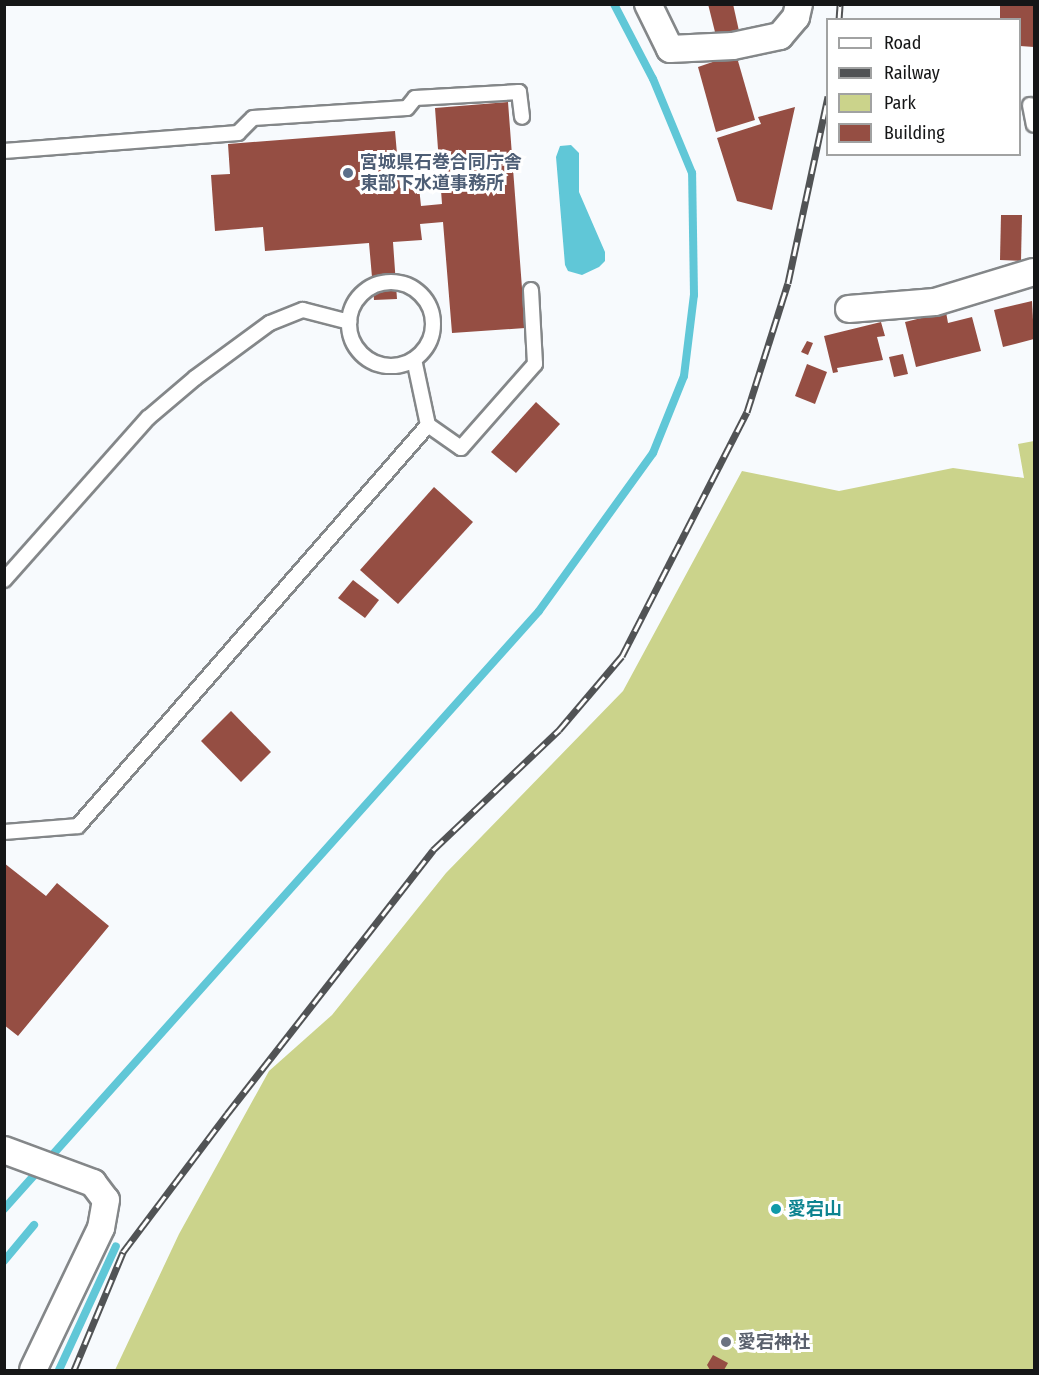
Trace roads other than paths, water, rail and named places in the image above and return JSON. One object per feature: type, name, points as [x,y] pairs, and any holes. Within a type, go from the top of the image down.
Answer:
[{"type":"street","points":[[648,4],[669,49],[690,49],[733,46],[780,36],[796,17],[799,4]]},
{"type":"street","points":[[849,309],[935,302],[1035,272]]},
{"type":"street","points":[[9,1151],[93,1183],[106,1200],[101,1228],[33,1371]]},
{"type":"lane","points":[[4,152],[238,133],[253,118],[408,108],[415,98],[519,92],[522,117]]},
{"type":"lane","points":[[1030,105],[1035,125]]},
{"type":"lane","points":[[399,283],[411,288],[429,306],[432,319],[428,345],[414,359],[396,366],[370,361],[353,342],[349,322],[354,304],[373,286],[399,283]]},
{"type":"lane","points":[[414,359],[428,425],[461,448],[535,364],[531,290]]},
{"type":"lane","points":[[5,579],[148,418],[195,378],[270,323],[303,310],[349,322]]},
{"type":"lane","points":[[4,832],[78,826],[428,425]]},
{"type":"lane","points":[[4,564],[5,579]]},
{"type":"water","points":[[571,145],[579,153],[579,192],[605,252],[605,261],[599,267],[582,275],[568,271],[565,265],[556,157],[560,146]]},
{"type":"waterway","points":[[4,1209],[539,611],[653,453],[684,376],[694,295],[692,173],[653,79],[614,4]]},
{"type":"waterway","points":[[4,1261],[34,1225]]},
{"type":"waterway","points":[[59,1370],[116,1246]]},
{"type":"railway","points":[[839,18],[840,4]]},
{"type":"railway","points":[[74,1370],[123,1252],[227,1114],[433,850],[559,730],[622,656],[747,412],[788,283],[826,105]]},
{"type":"place","name":"宮城県石巻合同庁舎 東部下水道事務所","points":[[348,173]]},
{"type":"place","name":"愛宕山","points":[[776,1209]]},
{"type":"place","name":"愛宕神社","points":[[726,1342]]}]
